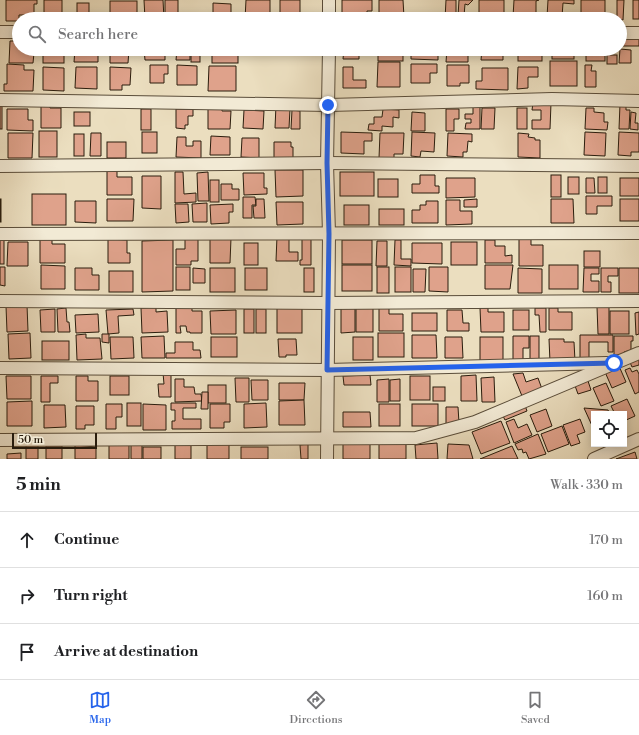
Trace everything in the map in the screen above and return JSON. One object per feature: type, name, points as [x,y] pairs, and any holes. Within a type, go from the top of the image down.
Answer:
[{"type":"street","points":[[329,0],[329,12]]},
{"type":"street","points":[[0,32],[12,32]]},
{"type":"street","points":[[627,33],[639,33]]},
{"type":"street","points":[[326,459],[329,234],[327,163],[329,56]]},
{"type":"street","points":[[0,100],[328,105],[552,99],[639,101]]},
{"type":"street","points":[[0,166],[327,163],[639,166]]},
{"type":"street","points":[[0,234],[639,233]]},
{"type":"street","points":[[0,301],[327,303],[639,301]]},
{"type":"street","points":[[0,440],[416,438],[475,422],[639,353]]},
{"type":"street","points":[[0,368],[327,370],[614,363]]},
{"type":"street","points":[[594,459],[639,439]]},
{"type":"building","points":[[6,0],[37,0],[37,4],[34,4],[34,12],[12,12],[12,21],[6,21]]},
{"type":"building","points":[[44,0],[62,0],[62,12],[44,12]]},
{"type":"building","points":[[144,0],[163,0],[164,12],[145,12]]},
{"type":"building","points":[[165,0],[178,0],[178,12],[165,12]]},
{"type":"building","points":[[246,0],[270,0],[270,12],[245,12]]},
{"type":"building","points":[[280,0],[300,0],[300,12],[280,12]]},
{"type":"building","points":[[342,0],[372,0],[372,11],[342,12]]},
{"type":"building","points":[[379,0],[403,0],[404,12],[379,12]]},
{"type":"building","points":[[446,0],[456,0],[456,12],[445,12]]},
{"type":"building","points":[[459,0],[473,0],[468,5],[465,4],[464,12],[458,12]]},
{"type":"building","points":[[479,0],[504,0],[504,12],[479,12]]},
{"type":"building","points":[[514,0],[539,0],[536,1],[536,12],[513,12]]},
{"type":"building","points":[[548,0],[574,0],[574,4],[563,3],[562,12],[547,12]]},
{"type":"building","points":[[581,0],[605,0],[605,12],[581,12]]},
{"type":"building","points":[[617,0],[624,0],[623,12],[617,12]]},
{"type":"building","points":[[633,0],[639,0],[639,19],[633,19]]},
{"type":"building","points":[[110,1],[137,1],[137,12],[110,12]]},
{"type":"building","points":[[77,3],[89,3],[89,12],[77,12]]},
{"type":"building","points":[[213,3],[231,4],[231,12],[213,12]]},
{"type":"building","points":[[627,38],[639,38],[639,46],[627,46]]},
{"type":"building","points":[[10,41],[12,41],[12,56],[34,56],[33,63],[9,63]]},
{"type":"building","points":[[627,50],[631,50],[631,63],[619,63],[620,56],[627,56]]},
{"type":"building","points":[[43,56],[64,56],[64,63],[43,63]]},
{"type":"building","points":[[74,56],[98,56],[98,62],[74,62]]},
{"type":"building","points":[[110,56],[128,56],[128,63],[110,63]]},
{"type":"building","points":[[145,56],[165,56],[165,60],[145,60]]},
{"type":"building","points":[[176,56],[190,56],[190,60],[176,60]]},
{"type":"building","points":[[191,56],[200,56],[200,62],[191,62]]},
{"type":"building","points":[[212,56],[238,56],[238,63],[212,63]]},
{"type":"building","points":[[343,56],[359,56],[359,59],[343,59]]},
{"type":"building","points":[[378,56],[403,56],[403,61],[378,61]]},
{"type":"building","points":[[411,56],[438,56],[438,60],[411,59]]},
{"type":"building","points":[[446,56],[468,56],[468,62],[446,62]]},
{"type":"building","points":[[481,56],[503,56],[503,60],[481,60]]},
{"type":"building","points":[[518,56],[542,56],[542,61],[518,61]]},
{"type":"building","points":[[552,56],[574,56],[574,59],[552,59]]},
{"type":"building","points":[[586,56],[605,56],[605,61],[586,61]]},
{"type":"building","points":[[607,56],[617,56],[617,64],[607,64]]},
{"type":"building","points":[[550,61],[577,61],[577,86],[550,86]]},
{"type":"building","points":[[378,62],[400,62],[400,87],[377,87]]},
{"type":"building","points":[[7,64],[24,65],[24,70],[34,70],[33,91],[4,91],[4,84],[7,84]]},
{"type":"building","points":[[411,64],[437,64],[437,73],[430,73],[430,83],[411,83]]},
{"type":"building","points":[[150,65],[168,65],[168,74],[164,74],[164,83],[150,83]]},
{"type":"building","points":[[177,65],[197,66],[197,85],[177,85]]},
{"type":"building","points":[[447,65],[469,65],[469,83],[460,83],[460,86],[447,86]]},
{"type":"building","points":[[585,65],[592,65],[591,71],[596,71],[596,87],[585,87]]},
{"type":"building","points":[[209,66],[236,66],[236,91],[208,91]]},
{"type":"building","points":[[43,67],[64,68],[64,91],[43,90]]},
{"type":"building","points":[[76,67],[97,67],[97,89],[75,88]]},
{"type":"building","points":[[110,67],[131,68],[130,85],[122,85],[122,90],[110,90]]},
{"type":"building","points":[[343,67],[353,67],[353,80],[366,80],[366,88],[343,88]]},
{"type":"building","points":[[518,67],[538,67],[538,77],[528,77],[528,88],[517,89]]},
{"type":"building","points":[[482,68],[508,68],[508,90],[476,89],[476,81],[482,81]]},
{"type":"building","points":[[41,103],[50,103],[50,108],[61,108],[61,128],[41,128]]},
{"type":"building","points":[[533,103],[551,103],[550,129],[532,129],[532,120],[541,120],[541,110],[532,110]]},
{"type":"building","points":[[620,104],[626,104],[626,110],[630,110],[629,129],[619,129]]},
{"type":"building","points":[[208,105],[222,105],[222,111],[231,111],[230,129],[208,129]]},
{"type":"building","points":[[276,105],[290,109],[289,128],[275,128]]},
{"type":"building","points":[[0,106],[2,106],[2,129],[0,129]]},
{"type":"building","points":[[473,107],[480,107],[480,129],[465,129],[466,123],[471,123],[471,119],[465,119],[465,114],[473,114]]},
{"type":"building","points":[[482,108],[495,108],[494,129],[481,129]]},
{"type":"building","points":[[517,108],[527,108],[527,129],[517,129]]},
{"type":"building","points":[[586,108],[594,108],[594,112],[604,113],[604,122],[608,122],[607,130],[585,129]]},
{"type":"building","points":[[7,109],[28,109],[28,120],[33,120],[33,131],[7,130]]},
{"type":"building","points":[[141,109],[151,109],[151,130],[141,130]]},
{"type":"building","points":[[176,109],[193,109],[193,116],[188,116],[188,125],[185,125],[185,129],[176,128]]},
{"type":"building","points":[[383,109],[399,110],[399,118],[393,117],[393,127],[382,126],[382,131],[368,130],[369,124],[374,124],[374,117],[382,117]]},
{"type":"building","points":[[446,109],[459,109],[459,119],[454,119],[454,131],[446,131]]},
{"type":"building","points":[[244,110],[264,111],[263,129],[243,128]]},
{"type":"building","points":[[292,110],[300,111],[300,129],[291,129]]},
{"type":"building","points":[[74,112],[90,112],[90,126],[74,126]]},
{"type":"building","points":[[412,112],[425,113],[425,131],[411,131]]},
{"type":"building","points":[[631,112],[636,113],[635,123],[638,123],[638,130],[630,129]]},
{"type":"building","points":[[39,131],[57,131],[57,157],[39,157]]},
{"type":"building","points":[[142,132],[157,132],[157,153],[142,153]]},
{"type":"building","points":[[341,132],[372,133],[372,141],[364,141],[364,154],[341,153]]},
{"type":"building","points":[[412,132],[435,133],[434,152],[421,151],[420,157],[411,156]]},
{"type":"building","points":[[585,132],[606,133],[605,156],[584,155]]},
{"type":"building","points":[[619,132],[639,133],[639,152],[631,152],[631,156],[618,155]]},
{"type":"building","points":[[8,133],[33,133],[32,158],[8,158]]},
{"type":"building","points":[[91,133],[101,133],[101,156],[90,156]]},
{"type":"building","points":[[380,133],[404,133],[403,154],[394,154],[394,158],[379,158]]},
{"type":"building","points":[[448,133],[472,134],[472,142],[468,141],[467,152],[463,152],[463,157],[447,156]]},
{"type":"building","points":[[518,133],[529,134],[528,137],[535,138],[535,140],[540,140],[540,158],[518,157]]},
{"type":"building","points":[[74,134],[84,134],[84,156],[74,156]]},
{"type":"building","points":[[211,136],[230,137],[230,155],[210,155]]},
{"type":"building","points":[[177,137],[186,137],[186,146],[193,146],[193,141],[201,141],[201,158],[176,157]]},
{"type":"building","points":[[242,138],[259,138],[259,158],[241,157]]},
{"type":"building","points":[[107,142],[126,142],[126,158],[107,158]]},
{"type":"building","points":[[274,142],[291,142],[291,147],[293,147],[293,158],[274,158]]},
{"type":"building","points":[[275,170],[303,170],[303,196],[276,197]]},
{"type":"building","points":[[107,171],[117,171],[117,177],[132,177],[132,195],[107,195]]},
{"type":"building","points":[[175,172],[183,172],[184,194],[196,193],[196,202],[175,203]]},
{"type":"building","points":[[208,172],[209,201],[198,201],[197,173]]},
{"type":"building","points":[[340,172],[374,172],[374,196],[340,196]]},
{"type":"building","points":[[243,173],[264,173],[264,188],[267,188],[267,194],[244,195]]},
{"type":"building","points":[[420,175],[435,175],[435,186],[439,186],[439,193],[412,193],[412,184],[420,184]]},
{"type":"building","points":[[551,175],[561,175],[561,197],[551,197]]},
{"type":"building","points":[[142,176],[161,176],[161,209],[142,208]]},
{"type":"building","points":[[568,177],[579,177],[579,194],[568,194]]},
{"type":"building","points":[[598,177],[607,177],[607,193],[598,193]]},
{"type":"building","points":[[446,178],[475,178],[475,197],[446,198]]},
{"type":"building","points":[[586,178],[594,178],[595,193],[586,193]]},
{"type":"building","points":[[620,178],[639,178],[639,196],[620,196]]},
{"type":"building","points":[[378,179],[398,179],[398,197],[378,197]]},
{"type":"building","points":[[210,180],[219,180],[219,202],[210,202]]},
{"type":"building","points":[[221,184],[232,184],[232,189],[239,189],[239,200],[221,200]]},
{"type":"building","points":[[32,194],[66,194],[66,225],[32,225]]},
{"type":"building","points":[[586,196],[612,196],[612,206],[597,206],[597,214],[586,214]]},
{"type":"building","points":[[243,197],[255,197],[256,205],[252,205],[252,218],[243,218]]},
{"type":"building","points":[[1,199],[1,222],[0,222]]},
{"type":"building","points":[[107,199],[134,199],[133,221],[107,221]]},
{"type":"building","points":[[256,199],[264,199],[265,218],[254,218],[253,206],[256,206]]},
{"type":"building","points":[[477,199],[477,207],[464,207],[464,200]]},
{"type":"building","points":[[551,199],[573,199],[574,223],[551,223]]},
{"type":"building","points":[[620,199],[639,199],[639,221],[620,221]]},
{"type":"building","points":[[446,200],[460,200],[460,211],[472,211],[472,224],[446,225]]},
{"type":"building","points":[[75,201],[96,201],[96,223],[75,222]]},
{"type":"building","points":[[426,201],[438,201],[438,223],[412,223],[412,210],[420,210],[420,205],[426,205]]},
{"type":"building","points":[[276,202],[303,202],[303,224],[277,225]]},
{"type":"building","points":[[207,203],[207,222],[193,222],[192,204]]},
{"type":"building","points":[[175,204],[188,204],[189,222],[176,223]]},
{"type":"building","points":[[233,204],[233,212],[229,212],[229,223],[211,224],[210,205]]},
{"type":"building","points":[[344,205],[369,205],[369,225],[344,225]]},
{"type":"building","points":[[379,209],[404,209],[404,225],[379,225]]},
{"type":"building","points":[[277,236],[289,236],[289,252],[298,252],[298,261],[276,261]]},
{"type":"building","points":[[40,237],[52,237],[52,244],[65,244],[65,263],[40,263]]},
{"type":"building","points":[[0,238],[4,238],[4,264],[0,264]]},
{"type":"building","points":[[210,238],[231,238],[230,263],[210,263]]},
{"type":"building","points":[[302,238],[311,238],[311,265],[300,265],[300,260],[302,260]]},
{"type":"building","points":[[108,239],[127,240],[127,253],[130,253],[130,263],[108,263]]},
{"type":"building","points":[[185,239],[198,239],[198,261],[191,261],[191,265],[176,265],[176,249],[185,249]]},
{"type":"building","points":[[519,239],[531,239],[531,245],[543,245],[543,266],[519,266]]},
{"type":"building","points":[[173,240],[173,291],[142,292],[142,241]]},
{"type":"building","points":[[342,240],[372,240],[372,264],[342,264]]},
{"type":"building","points":[[395,240],[401,240],[401,259],[411,259],[411,266],[394,265]]},
{"type":"building","points":[[485,240],[495,240],[495,246],[505,246],[505,256],[512,255],[512,263],[485,263]]},
{"type":"building","points":[[377,241],[387,241],[387,266],[376,266]]},
{"type":"building","points":[[8,242],[28,242],[28,266],[7,266]]},
{"type":"building","points":[[451,242],[477,242],[477,265],[451,265]]},
{"type":"building","points":[[244,243],[258,243],[258,265],[244,265]]},
{"type":"building","points":[[412,243],[442,243],[442,264],[412,263]]},
{"type":"building","points":[[584,251],[600,251],[600,267],[584,267]]},
{"type":"building","points":[[41,265],[65,266],[65,289],[41,289]]},
{"type":"building","points":[[342,265],[372,265],[372,291],[342,291]]},
{"type":"building","points":[[485,265],[513,265],[510,289],[485,289]]},
{"type":"building","points":[[549,265],[578,265],[578,289],[549,289]]},
{"type":"building","points":[[0,267],[5,267],[5,286],[0,285]]},
{"type":"building","points":[[176,267],[190,267],[190,290],[176,290]]},
{"type":"building","points":[[377,267],[389,267],[389,293],[377,293]]},
{"type":"building","points":[[395,267],[411,267],[411,292],[395,292]]},
{"type":"building","points":[[429,267],[448,267],[448,292],[429,291]]},
{"type":"building","points":[[75,268],[92,268],[92,275],[99,275],[99,290],[75,290]]},
{"type":"building","points":[[193,268],[205,269],[205,283],[193,283]]},
{"type":"building","points":[[210,268],[235,268],[235,292],[210,292]]},
{"type":"building","points":[[245,268],[267,268],[267,290],[245,290]]},
{"type":"building","points":[[304,268],[314,268],[314,292],[304,292]]},
{"type":"building","points":[[518,268],[542,269],[542,293],[518,293]]},
{"type":"building","points":[[584,268],[599,268],[599,274],[591,274],[591,281],[599,281],[599,292],[583,292]]},
{"type":"building","points":[[601,268],[618,268],[618,276],[608,276],[608,282],[611,282],[611,292],[601,292]]},
{"type":"building","points":[[619,268],[639,268],[639,293],[619,293]]},
{"type":"building","points":[[413,269],[426,269],[425,292],[413,292]]},
{"type":"building","points":[[109,271],[133,271],[133,292],[109,292]]},
{"type":"building","points":[[341,304],[355,304],[355,332],[341,333]]},
{"type":"building","points":[[356,304],[373,304],[373,332],[356,332]]},
{"type":"building","points":[[27,305],[28,331],[7,332],[6,306]]},
{"type":"building","points":[[156,307],[156,312],[167,311],[168,332],[142,333],[141,308]]},
{"type":"building","points":[[277,307],[302,307],[302,333],[277,333]]},
{"type":"building","points":[[597,307],[609,307],[609,334],[598,334]]},
{"type":"building","points":[[66,308],[67,322],[69,322],[70,332],[58,332],[57,309]]},
{"type":"building","points":[[176,308],[192,308],[192,311],[202,311],[202,333],[190,333],[187,332],[186,326],[180,326],[181,333],[176,333]]},
{"type":"building","points":[[379,308],[389,308],[389,314],[403,314],[403,331],[379,331]]},
{"type":"building","points":[[480,308],[488,308],[488,312],[504,312],[504,332],[481,332]]},
{"type":"building","points":[[535,308],[546,308],[546,332],[540,332],[539,315],[535,315]]},
{"type":"building","points":[[549,308],[558,308],[558,312],[572,312],[572,330],[549,330]]},
{"type":"building","points":[[55,309],[55,332],[41,332],[40,310]]},
{"type":"building","points":[[133,309],[134,315],[118,316],[119,333],[108,334],[106,310]]},
{"type":"building","points":[[244,309],[254,309],[254,333],[244,333]]},
{"type":"building","points":[[256,309],[266,309],[266,333],[256,333]]},
{"type":"building","points":[[236,310],[236,334],[211,334],[210,311]]},
{"type":"building","points":[[447,310],[462,310],[463,323],[469,323],[469,331],[447,331]]},
{"type":"building","points":[[513,310],[529,310],[529,330],[513,330]]},
{"type":"building","points":[[610,311],[629,311],[629,334],[610,334]]},
{"type":"building","points":[[639,312],[639,334],[636,335],[635,313]]},
{"type":"building","points":[[412,313],[437,313],[437,331],[412,331]]},
{"type":"building","points":[[98,314],[99,332],[76,333],[75,315]]},
{"type":"building","points":[[30,333],[31,358],[9,359],[8,334]]},
{"type":"building","points":[[378,333],[404,333],[404,357],[378,357]]},
{"type":"building","points":[[86,334],[86,338],[100,338],[102,359],[77,360],[76,335]]},
{"type":"building","points":[[102,334],[109,334],[109,343],[102,342]]},
{"type":"building","points":[[412,335],[436,335],[437,358],[412,358]]},
{"type":"building","points":[[580,335],[613,335],[613,352],[608,352],[608,342],[589,342],[589,359],[580,359]]},
{"type":"building","points":[[164,336],[165,358],[142,358],[141,337]]},
{"type":"building","points":[[513,336],[529,336],[529,348],[523,348],[523,361],[513,361]]},
{"type":"building","points":[[530,336],[539,336],[539,361],[530,361]]},
{"type":"building","points":[[614,336],[633,336],[633,341],[631,341],[631,350],[624,352],[624,355],[614,355]]},
{"type":"building","points":[[110,337],[133,337],[134,358],[111,359]]},
{"type":"building","points":[[211,337],[237,337],[237,357],[211,357]]},
{"type":"building","points":[[353,337],[373,337],[373,360],[353,360]]},
{"type":"building","points":[[445,337],[462,337],[463,358],[445,358]]},
{"type":"building","points":[[480,337],[503,337],[503,361],[480,361]]},
{"type":"building","points":[[278,339],[296,339],[297,355],[286,355],[286,357],[279,357]]},
{"type":"building","points":[[549,339],[564,339],[564,342],[574,342],[575,361],[550,362]]},
{"type":"building","points":[[42,341],[69,341],[69,360],[42,360]]},
{"type":"building","points":[[175,342],[193,342],[193,350],[200,350],[201,358],[166,358],[166,353],[175,353]]},
{"type":"building","points":[[639,356],[639,365],[632,367],[629,360]]},
{"type":"building","points":[[619,366],[626,382],[612,388],[605,372]]},
{"type":"building","points":[[630,368],[632,372],[637,370],[639,374],[639,392],[635,394],[625,370]]},
{"type":"building","points":[[163,373],[171,373],[171,397],[159,397],[158,384],[164,384]]},
{"type":"building","points":[[523,373],[526,382],[538,378],[542,389],[522,396],[513,374]]},
{"type":"building","points":[[370,375],[371,385],[344,385],[343,376]]},
{"type":"building","points":[[476,375],[477,401],[461,401],[461,376]]},
{"type":"building","points":[[6,376],[31,376],[31,399],[7,399]]},
{"type":"building","points":[[41,376],[58,376],[58,383],[50,383],[50,402],[41,402]]},
{"type":"building","points":[[76,376],[88,376],[88,381],[98,381],[98,401],[76,401]]},
{"type":"building","points":[[110,376],[129,376],[129,395],[110,395]]},
{"type":"building","points":[[410,376],[430,376],[430,400],[410,400]]},
{"type":"building","points":[[494,377],[495,402],[482,402],[481,378]]},
{"type":"building","points":[[235,378],[249,378],[249,402],[236,402]]},
{"type":"building","points":[[587,378],[591,390],[578,394],[574,383]]},
{"type":"building","points":[[175,379],[184,379],[184,387],[194,387],[195,394],[201,394],[202,401],[175,402]]},
{"type":"building","points":[[389,379],[389,402],[377,402],[377,380]]},
{"type":"building","points":[[400,379],[400,401],[390,401],[390,380]]},
{"type":"building","points":[[251,380],[268,380],[268,400],[252,400]]},
{"type":"building","points":[[279,383],[305,383],[304,400],[279,400]]},
{"type":"building","points":[[606,383],[614,401],[601,406],[593,388]]},
{"type":"building","points":[[208,385],[226,385],[226,403],[208,403]]},
{"type":"building","points":[[433,387],[445,387],[445,401],[433,401]]},
{"type":"building","points":[[202,392],[208,392],[208,409],[201,409]]},
{"type":"building","points":[[627,399],[635,416],[627,420],[627,411],[614,411],[611,406]]},
{"type":"building","points":[[304,400],[305,425],[279,425],[279,401]]},
{"type":"building","points":[[32,401],[32,426],[7,426],[7,402]]},
{"type":"building","points":[[127,403],[141,403],[141,426],[127,426]]},
{"type":"building","points":[[171,403],[196,403],[196,408],[183,408],[183,419],[201,419],[201,429],[172,429],[172,421],[175,421],[175,410],[171,410]]},
{"type":"building","points":[[266,403],[267,427],[244,428],[244,404]]},
{"type":"building","points":[[524,403],[527,411],[505,420],[501,412]]},
{"type":"building","points":[[106,404],[122,404],[122,417],[116,417],[116,429],[106,429]]},
{"type":"building","points":[[143,404],[166,405],[166,430],[143,430]]},
{"type":"building","points":[[210,404],[230,404],[230,422],[224,422],[224,428],[210,428]]},
{"type":"building","points":[[379,404],[400,404],[400,426],[379,426]]},
{"type":"building","points":[[412,404],[438,404],[438,426],[412,426]]},
{"type":"building","points":[[44,405],[65,405],[66,427],[44,428]]},
{"type":"building","points":[[76,406],[94,406],[94,425],[85,425],[85,429],[76,429]]},
{"type":"building","points":[[446,407],[458,407],[459,423],[446,424]]},
{"type":"building","points":[[584,408],[608,410],[591,411],[591,423]]},
{"type":"building","points":[[546,409],[552,426],[537,432],[530,415]]},
{"type":"building","points":[[343,412],[370,412],[371,427],[343,427]]},
{"type":"building","points":[[514,419],[518,428],[527,424],[532,435],[514,443],[506,422]]},
{"type":"building","points":[[580,419],[585,432],[577,435],[580,443],[571,446],[563,425]]},
{"type":"building","points":[[501,421],[510,443],[481,454],[472,432]]},
{"type":"building","points":[[562,426],[569,444],[548,452],[541,434]]},
{"type":"building","points":[[538,434],[546,454],[529,459],[526,452],[523,453],[522,449],[518,450],[515,444]]},
{"type":"building","points":[[26,443],[38,443],[38,459],[26,459]]},
{"type":"building","points":[[207,443],[229,443],[229,459],[207,459]]},
{"type":"building","points":[[437,443],[438,459],[416,459],[415,445]]},
{"type":"building","points":[[308,444],[308,459],[301,459],[300,445]]},
{"type":"building","points":[[343,444],[370,444],[370,459],[343,459]]},
{"type":"building","points":[[379,444],[406,444],[406,459],[379,459]]},
{"type":"building","points":[[448,444],[469,445],[473,459],[447,459]]},
{"type":"building","points":[[75,445],[96,447],[96,459],[75,459]]},
{"type":"building","points":[[109,445],[129,445],[129,459],[109,459]]},
{"type":"building","points":[[131,445],[142,445],[142,459],[131,459]]},
{"type":"building","points":[[175,445],[191,445],[191,459],[175,459]]},
{"type":"building","points":[[46,446],[62,446],[62,459],[46,459]]},
{"type":"building","points":[[512,446],[518,459],[480,459]]},
{"type":"building","points":[[143,447],[161,447],[161,459],[143,459]]},
{"type":"building","points":[[241,447],[268,447],[268,459],[241,459]]},
{"type":"building","points":[[635,452],[637,459],[616,459]]},
{"type":"building","points":[[21,453],[21,459],[7,459],[7,454]]},
{"type":"route","points":[[328,105],[327,163],[329,234],[327,370],[614,363]]}]
